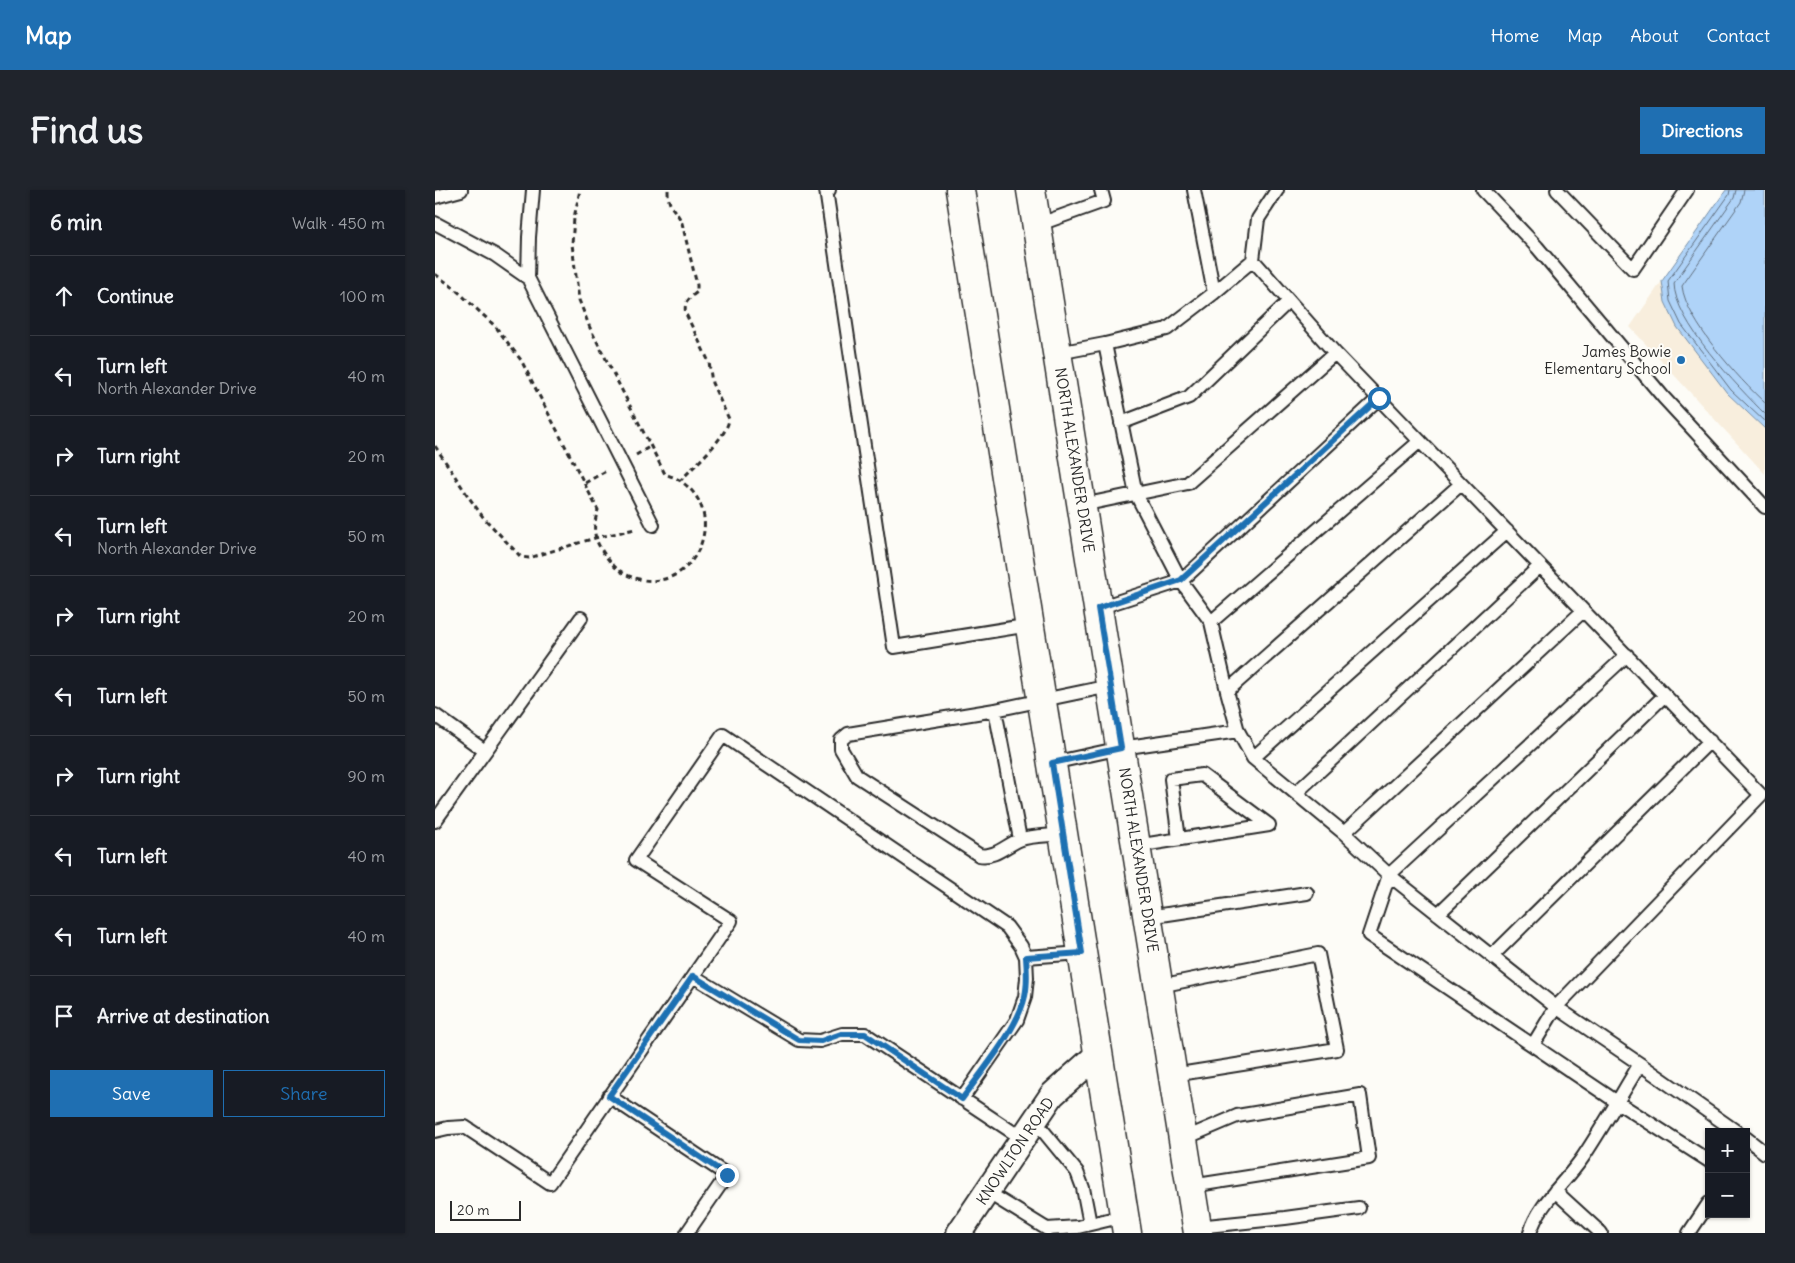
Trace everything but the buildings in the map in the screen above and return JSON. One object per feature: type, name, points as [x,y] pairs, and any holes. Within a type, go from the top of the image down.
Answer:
[{"type":"main road","points":[[960,190],[1126,1224]]},
{"type":"main road","name":"NORTH ALEXANDER DRIVE","points":[[1031,190],[1198,1230]]},
{"type":"street","name":"KNOWLTON ROAD","points":[[959,1233],[1052,1095],[1098,1054]]},
{"type":"lane","points":[[435,197],[461,190]]},
{"type":"lane","points":[[533,190],[528,278],[653,525]]},
{"type":"lane","points":[[829,190],[826,190],[827,200],[894,647],[1029,626]]},
{"type":"lane","points":[[1037,225],[1104,200],[1101,190]]},
{"type":"lane","points":[[1194,190],[1214,293]]},
{"type":"lane","points":[[1058,353],[1167,329],[1253,260],[1258,219],[1277,190]]},
{"type":"lane","points":[[1483,190],[1537,247],[1664,398],[1765,507]]},
{"type":"lane","points":[[1557,190],[1633,269],[1687,190]]},
{"type":"lane","points":[[435,224],[495,255],[528,278]]},
{"type":"lane","points":[[1253,260],[1335,353],[1761,795],[1556,1007],[1533,1046]]},
{"type":"lane","points":[[1121,423],[1189,397],[1289,300]]},
{"type":"lane","points":[[1105,344],[1136,494],[1181,580],[1211,622],[1238,731],[1253,758],[1344,833],[1389,875],[1556,1007],[1731,1128]]},
{"type":"lane","points":[[1082,505],[1188,484],[1335,353]]},
{"type":"lane","points":[[1098,608],[1181,580],[1379,398]]},
{"type":"lane","points":[[1211,622],[1420,441]]},
{"type":"lane","points":[[1227,692],[1461,484]]},
{"type":"lane","points":[[1253,758],[1507,531]]},
{"type":"lane","points":[[1295,793],[1540,566]]},
{"type":"lane","points":[[1344,833],[1583,610]]},
{"type":"lane","points":[[435,821],[581,618]]},
{"type":"lane","points":[[1627,655],[1389,875],[1369,935],[1617,1102],[1705,1158]]},
{"type":"lane","points":[[1063,834],[1020,839],[994,854],[979,855],[857,776],[841,749],[841,740],[848,734],[995,710],[1110,686]]},
{"type":"lane","points":[[1438,914],[1665,695]]},
{"type":"lane","points":[[995,710],[1020,839]]},
{"type":"lane","points":[[435,715],[485,751]]},
{"type":"lane","points":[[1052,763],[1121,748],[1238,731]]},
{"type":"lane","points":[[435,1131],[465,1127],[550,1183],[731,921],[636,860],[723,735],[1007,927],[1021,946],[1026,957],[1027,978],[1025,997],[1017,1020],[962,1099]]},
{"type":"lane","points":[[1492,956],[1709,742]]},
{"type":"lane","points":[[1137,846],[1269,825],[1202,775],[1171,779],[1179,839]]},
{"type":"lane","points":[[1148,917],[1307,893]]},
{"type":"lane","points":[[1026,957],[1082,953]]},
{"type":"lane","points":[[1159,986],[1318,954],[1337,1049],[1173,1075]]},
{"type":"lane","points":[[693,976],[799,1040],[821,1041],[841,1034],[865,1034],[962,1099],[1029,1130],[1077,1172],[1083,1188],[1089,1224]]},
{"type":"lane","points":[[1530,1233],[1532,1225],[1555,1191],[1582,1158],[1640,1064]]},
{"type":"lane","points":[[1183,1138],[1237,1116],[1360,1095],[1369,1158],[1191,1186]]},
{"type":"lane","points":[[609,1096],[727,1175],[687,1233]]},
{"type":"lane","points":[[1750,1141],[1765,1153]]},
{"type":"lane","points":[[1555,1191],[1601,1233]]},
{"type":"lane","points":[[987,1192],[1047,1229],[1078,1227],[1089,1224],[1126,1224]]},
{"type":"lane","points":[[1198,1230],[1359,1208]]},
{"type":"lane","points":[[1689,1233],[1705,1209]]},
{"type":"path","points":[[668,190],[670,207],[678,215],[682,223],[697,284],[697,292],[687,300],[686,314],[709,362],[713,383],[729,419],[729,425],[723,435],[681,480]]},
{"type":"path","points":[[435,446],[483,517],[521,556],[529,558],[595,538],[653,525]]},
{"type":"shaded area","name":"James Bowie Elementary School","points":[[1662,281],[1665,302],[1727,393],[1765,429],[1765,474],[1630,327]]},
{"type":"water","points":[[1726,190],[1765,190],[1765,429],[1727,393],[1677,327],[1665,302],[1662,281]]},
{"type":"place","name":"James Bowie Elementary School","points":[[1681,360]]},
{"type":"route","points":[[727,1175],[609,1096],[693,976],[799,1040],[821,1041],[841,1034],[865,1034],[962,1099],[1017,1020],[1025,997],[1027,978],[1026,957],[1082,953],[1052,763],[1121,748],[1098,608],[1181,580],[1379,398]]}]
